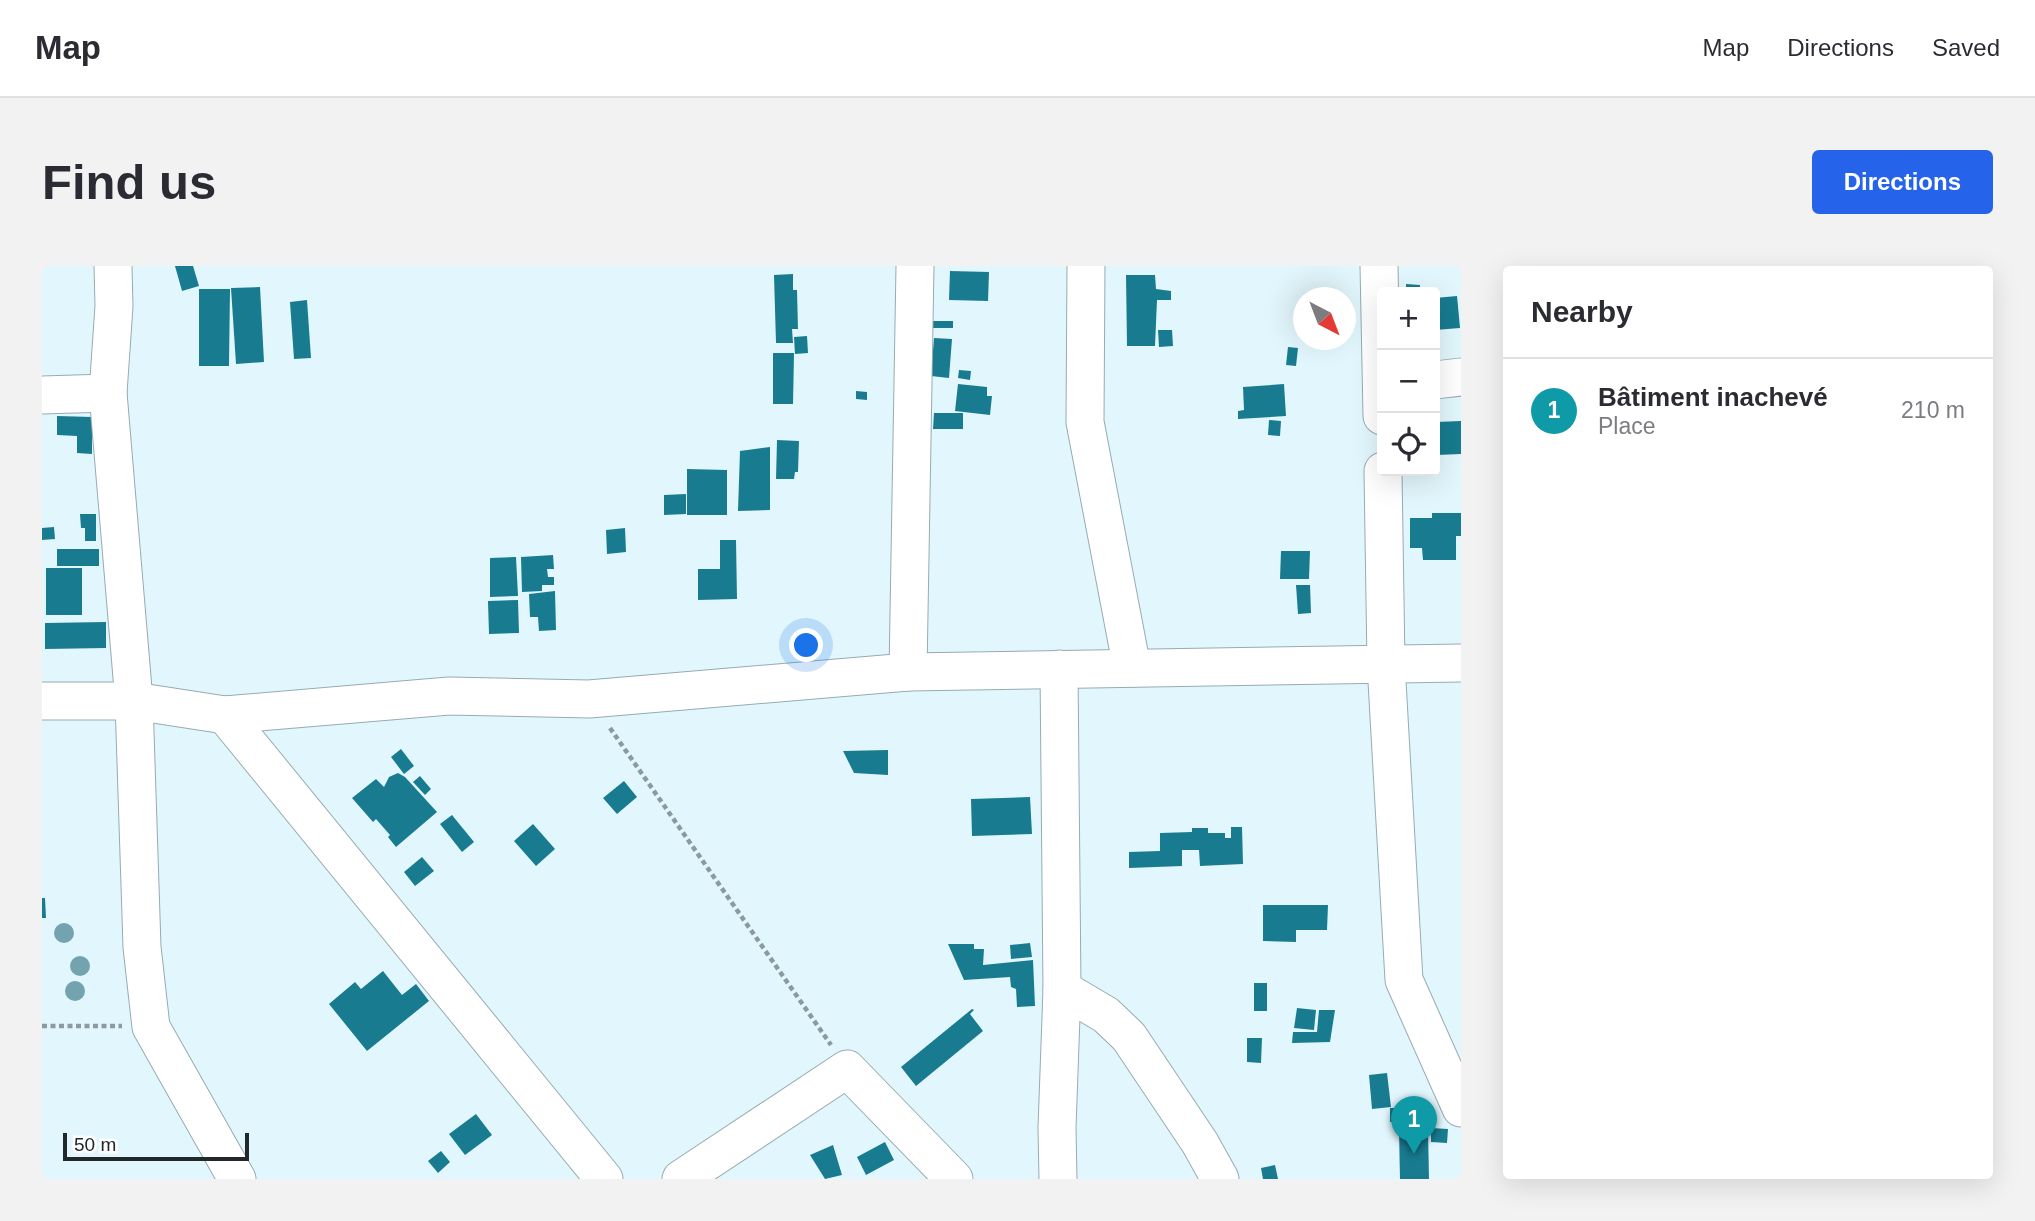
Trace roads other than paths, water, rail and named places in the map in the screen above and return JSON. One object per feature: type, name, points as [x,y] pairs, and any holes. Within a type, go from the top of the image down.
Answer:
[{"type":"street","points":[[113,266],[114,306],[108,393],[134,701],[142,947],[151,1027],[237,1179]]},
{"type":"street","points":[[908,672],[915,266]]},
{"type":"street","points":[[1086,266],[1085,422],[1132,668]]},
{"type":"street","points":[[1379,266],[1381,350]]},
{"type":"street","points":[[1440,379],[1461,377]]},
{"type":"street","points":[[42,396],[108,393]]},
{"type":"street","points":[[1383,476],[1386,664],[1405,980],[1461,1108]]},
{"type":"street","points":[[42,701],[134,701],[225,715],[449,696],[589,699],[908,672],[1461,663]]},
{"type":"street","points":[[1058,1179],[1056,1128],[1062,989],[1059,669]]},
{"type":"street","points":[[225,715],[604,1179]]},
{"type":"street","points":[[1062,989],[1106,1015],[1129,1037],[1200,1143],[1220,1179]]},
{"type":"street","points":[[681,1179],[847,1069],[954,1179]]},
{"type":"place","name":"Bâtiment inachevé","points":[[1414,1154]]}]
